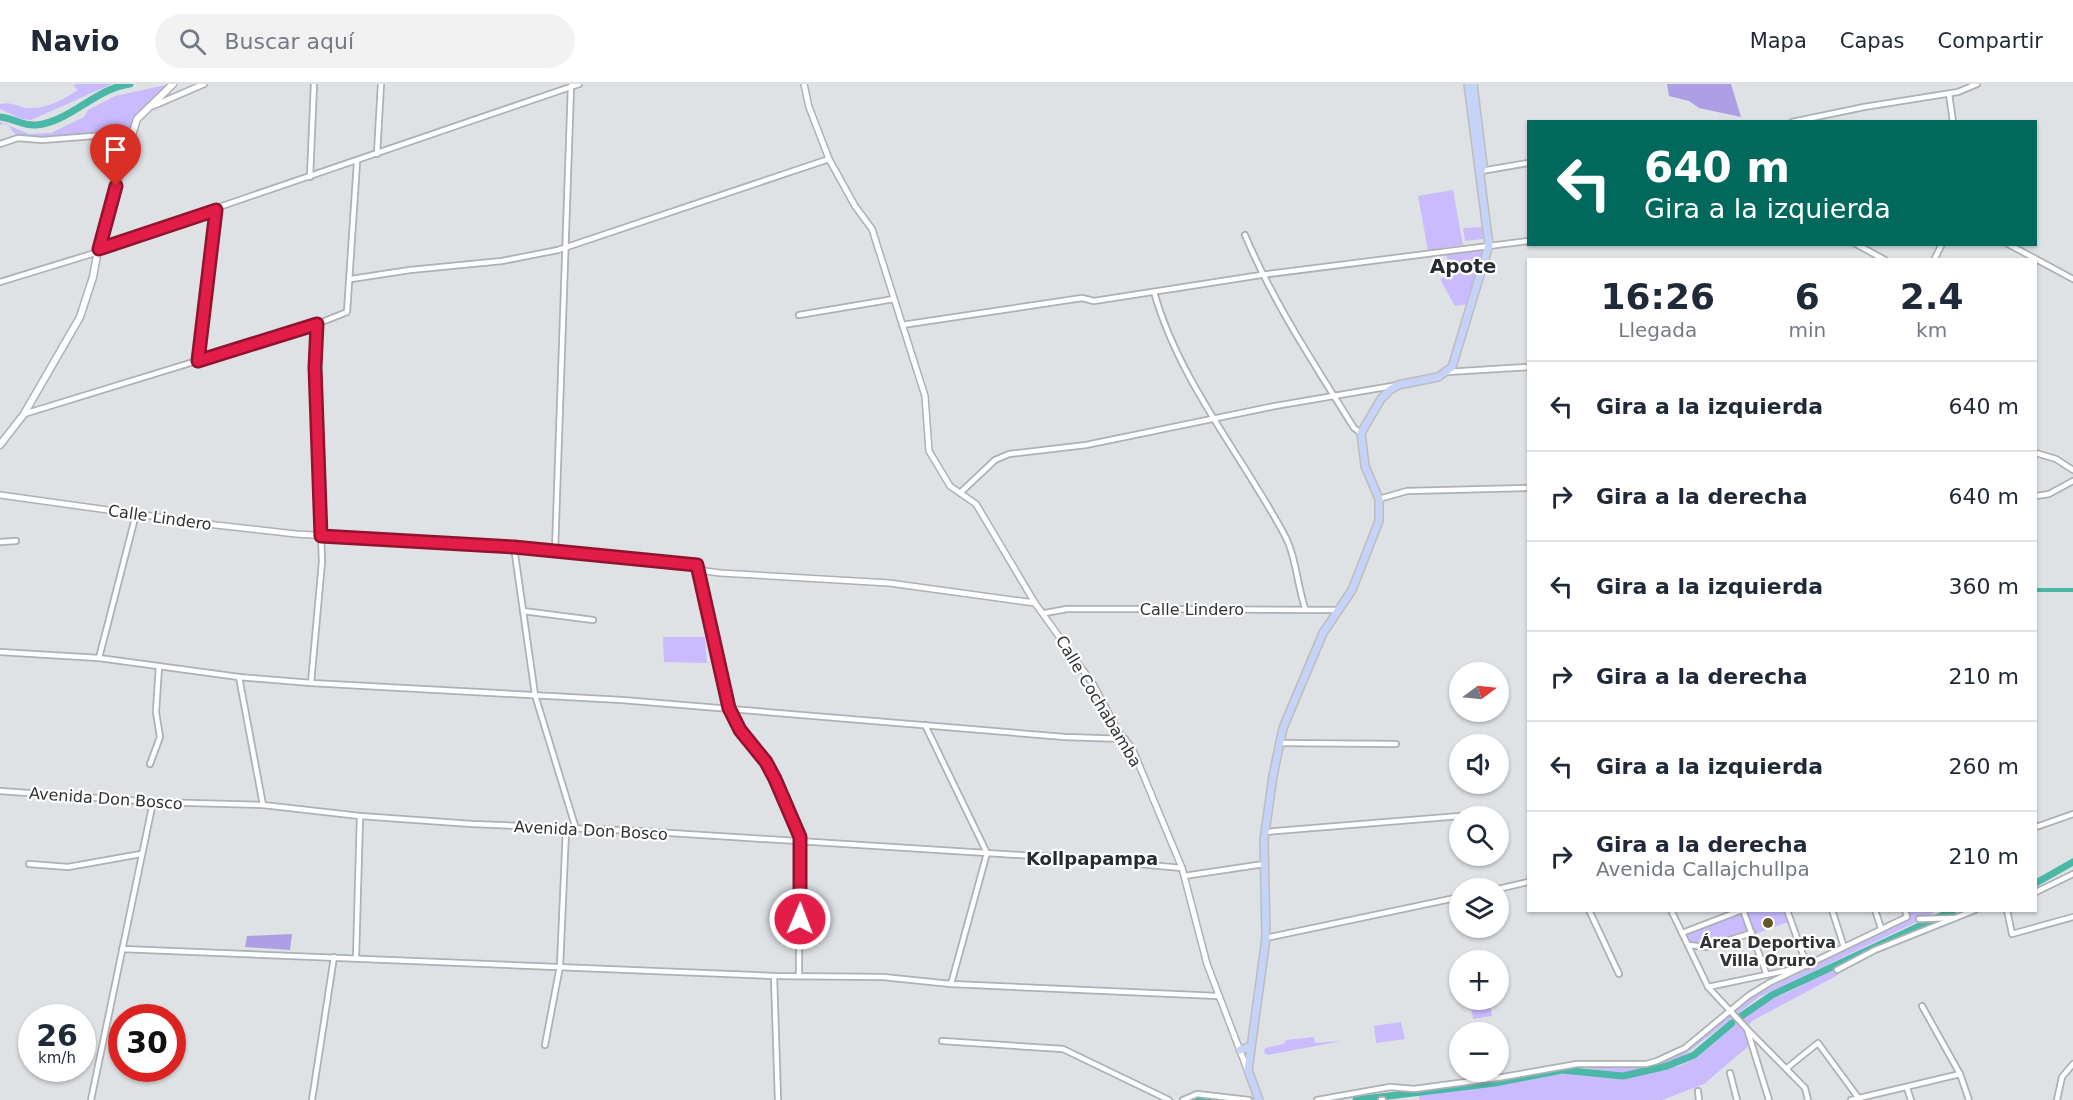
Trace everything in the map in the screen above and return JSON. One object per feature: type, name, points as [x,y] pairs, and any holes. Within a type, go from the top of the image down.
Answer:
[{"type":"main road","points":[[0,445],[24,414],[80,318],[139,114],[152,106],[173,84]]},
{"type":"main road","points":[[1248,1070],[1266,938],[1265,832],[1279,743],[1308,664],[1323,633],[1352,590],[1379,521],[1379,499],[1365,466],[1361,433],[1381,399],[1398,385],[1438,377],[1447,372],[1454,363],[1489,244],[1481,171],[1483,165],[1468,84]]},
{"type":"main road","points":[[1473,84],[1476,128]]},
{"type":"main road","points":[[1240,1050],[1251,1046]]},
{"type":"main road","name":"Calle Cochabamba","points":[[1248,1070],[1259,1100]]},
{"type":"street","points":[[152,106],[204,84]]},
{"type":"street","points":[[310,177],[314,84]]},
{"type":"street","points":[[377,154],[381,84]]},
{"type":"street","points":[[0,282],[357,162],[579,84]]},
{"type":"street","name":"Calle Cochabamba","points":[[804,84],[809,107],[829,159],[855,206],[872,230],[925,396],[929,451],[945,480],[976,504],[1035,603],[1045,613],[1092,684],[1137,759],[1182,868],[1198,934],[1218,996],[1248,1070]]},
{"type":"street","points":[[1803,120],[1949,94],[1977,84]]},
{"type":"street","points":[[555,551],[571,85]]},
{"type":"street","points":[[1949,94],[1953,120]]},
{"type":"street","points":[[0,144],[18,138],[42,140],[132,133]]},
{"type":"street","points":[[351,279],[410,270],[502,261],[564,247],[829,159]]},
{"type":"street","points":[[24,414],[317,324],[347,312],[357,162]]},
{"type":"street","points":[[1481,171],[1527,163]]},
{"type":"street","points":[[198,361],[216,210]]},
{"type":"street","points":[[1245,235],[1262,275],[1291,329],[1354,428],[1361,433]]},
{"type":"street","points":[[902,325],[1082,298],[1094,301],[1262,275],[1489,244],[1527,241]]},
{"type":"street","points":[[1860,246],[1881,258]]},
{"type":"street","points":[[2012,246],[2034,258]]},
{"type":"street","points":[[2037,260],[2073,279]]},
{"type":"street","points":[[1154,292],[1173,340],[1213,417],[1286,536],[1305,609]]},
{"type":"street","points":[[799,315],[894,299]]},
{"type":"street","points":[[311,683],[320,606],[321,536],[315,367],[317,324]]},
{"type":"street","points":[[1447,372],[1527,367]]},
{"type":"street","points":[[960,493],[995,460],[1009,454],[1086,445],[1213,417],[1398,385]]},
{"type":"street","points":[[2037,453],[2056,459],[2073,470]]},
{"type":"street","points":[[2037,496],[2049,494],[2073,481]]},
{"type":"street","points":[[1379,499],[1407,491],[1527,488]]},
{"type":"street","name":"Calle Lindero","points":[[0,495],[321,536],[514,547],[697,565],[705,571],[720,573],[890,583],[1035,603]]},
{"type":"street","points":[[99,658],[136,514]]},
{"type":"street","points":[[0,542],[16,541]]},
{"type":"street","points":[[514,547],[534,695],[576,829]]},
{"type":"street","points":[[697,565],[729,708],[740,730],[766,762],[784,796],[800,843],[799,975]]},
{"type":"street","name":"Calle Lindero","points":[[1045,613],[1067,609],[1340,611]]},
{"type":"street","points":[[523,611],[593,620]]},
{"type":"street","points":[[0,652],[99,658],[239,677],[311,683],[729,708],[1065,737],[1125,739]]},
{"type":"street","points":[[150,764],[160,737],[156,712],[159,666]]},
{"type":"street","points":[[239,677],[263,805]]},
{"type":"street","points":[[925,725],[987,853],[951,984]]},
{"type":"street","points":[[1279,743],[1396,744]]},
{"type":"street","name":"Avenida Don Bosco","points":[[0,791],[153,802],[263,805],[360,816],[566,830],[1083,858],[1182,868]]},
{"type":"street","points":[[92,1100],[153,802]]},
{"type":"street","points":[[2037,827],[2073,814]]},
{"type":"street","points":[[356,958],[360,816]]},
{"type":"street","points":[[1265,832],[1449,817]]},
{"type":"street","points":[[545,1045],[560,966],[566,830]]},
{"type":"street","points":[[29,864],[68,867],[141,854]]},
{"type":"street","points":[[1184,876],[1264,864]]},
{"type":"street","points":[[2037,892],[2073,874]]},
{"type":"street","points":[[1509,886],[1527,882]]},
{"type":"street","points":[[1266,938],[1449,899]]},
{"type":"street","points":[[1590,912],[1619,974]]},
{"type":"street","points":[[1672,912],[1708,987],[1805,1088],[1808,1100]]},
{"type":"street","points":[[1682,933],[1738,912]]},
{"type":"street","points":[[1744,912],[1766,973]]},
{"type":"street","points":[[1788,912],[1807,966]]},
{"type":"street","points":[[1833,912],[1844,947]]},
{"type":"street","points":[[1876,912],[1881,927]]},
{"type":"street","points":[[1317,1100],[1390,1087],[1414,1089],[1577,1064],[1646,1064],[1685,1048],[1748,996],[1881,927],[1907,917],[1906,912]]},
{"type":"street","points":[[1837,970],[1875,950],[1971,912]]},
{"type":"street","points":[[2007,912],[2012,934],[2073,917]]},
{"type":"street","points":[[1919,919],[1959,918]]},
{"type":"street","points":[[1688,945],[1707,947],[1752,933]]},
{"type":"street","points":[[122,949],[774,976],[883,977],[951,984],[1218,996]]},
{"type":"street","points":[[312,1100],[334,957]]},
{"type":"street","points":[[1708,987],[1807,966]]},
{"type":"street","points":[[774,976],[778,1100]]},
{"type":"street","points":[[1922,1006],[1960,1074],[1969,1100]]},
{"type":"street","points":[[1747,1029],[1768,1100]]},
{"type":"street","points":[[942,1041],[1063,1049],[1169,1100]]},
{"type":"street","points":[[1787,1068],[1818,1043],[1860,1099]]},
{"type":"street","points":[[2057,1100],[2062,1077],[2073,1064]]},
{"type":"street","points":[[1730,1073],[1737,1100]]},
{"type":"street","points":[[1851,1100],[1960,1074]]},
{"type":"street","points":[[1907,1088],[1911,1100]]},
{"type":"street","points":[[1698,1091],[1699,1100]]},
{"type":"street","points":[[1183,1100],[1197,1094],[1249,1100]]},
{"type":"shaded area","points":[[77,84],[112,84],[31,120],[21,119],[0,109],[0,104],[4,103],[28,108],[48,105],[78,90],[73,85]]},
{"type":"shaded area","points":[[1667,84],[1731,84],[1741,117],[1699,108],[1689,101],[1669,96]]},
{"type":"shaded area","points":[[166,85],[160,100],[134,117],[128,132],[45,137],[16,135],[8,125],[29,134],[51,133],[84,117],[88,110],[115,96]]},
{"type":"shaded area","points":[[1453,190],[1463,245],[1428,250],[1418,196]]},
{"type":"shaded area","points":[[1482,227],[1483,239],[1465,241],[1463,228]]},
{"type":"shaded area","points":[[1487,247],[1470,304],[1455,306],[1440,279],[1451,274],[1446,253]]},
{"type":"shaded area","points":[[663,637],[705,637],[707,663],[664,662]]},
{"type":"shaded area","name":"Área Deportiva Villa Oruro","points":[[1745,912],[1784,912],[1788,922],[1755,934]]},
{"type":"shaded area","points":[[1908,912],[1934,912],[1759,997],[1682,1057],[1666,1064],[1624,1073],[1575,1067],[1644,1066],[1687,1050],[1748,998],[1906,921],[1910,915]]},
{"type":"shaded area","points":[[1742,913],[1748,932],[1707,944],[1691,943],[1687,934]]},
{"type":"shaded area","points":[[292,934],[290,950],[245,947],[247,936]]},
{"type":"shaded area","points":[[1836,967],[1838,975],[1752,1021],[1743,1032],[1751,1044],[1704,1084],[1662,1100],[1420,1100],[1418,1095],[1554,1074],[1574,1073],[1624,1078],[1679,1066],[1696,1058],[1756,1007],[1799,987],[1824,971]]},
{"type":"shaded area","points":[[1472,1010],[1491,1010],[1492,1016],[1473,1019]]},
{"type":"shaded area","points":[[1401,1022],[1405,1039],[1376,1043],[1374,1026]]},
{"type":"shaded area","points":[[1314,1037],[1315,1043],[1342,1041],[1268,1055],[1264,1053],[1265,1048],[1284,1044],[1286,1040]]},
{"type":"waterway","points":[[0,117],[31,125],[48,123],[106,92],[130,84]]},
{"type":"waterway","points":[[2037,590],[2073,590]]},
{"type":"waterway","points":[[2037,882],[2073,862]]},
{"type":"waterway","points":[[1740,1017],[1772,995],[1950,912]]},
{"type":"waterway","points":[[1356,1100],[1495,1083],[1562,1070],[1623,1076],[1667,1066],[1694,1055],[1732,1023]]},
{"type":"waterway","points":[[1195,1100],[1208,1100]]},
{"type":"place","name":"Área Deportiva Villa Oruro","points":[[1768,923]]},
{"type":"district","name":"Apote","points":[[1463,266]]},
{"type":"district","name":"Kollpapampa","points":[[1092,859]]},
{"type":"route","points":[[116,186],[99,249],[216,210],[198,361],[317,324],[315,367],[321,536],[514,547],[653,563],[697,565],[729,708],[740,730],[766,762],[784,796],[800,837],[800,919]]}]
